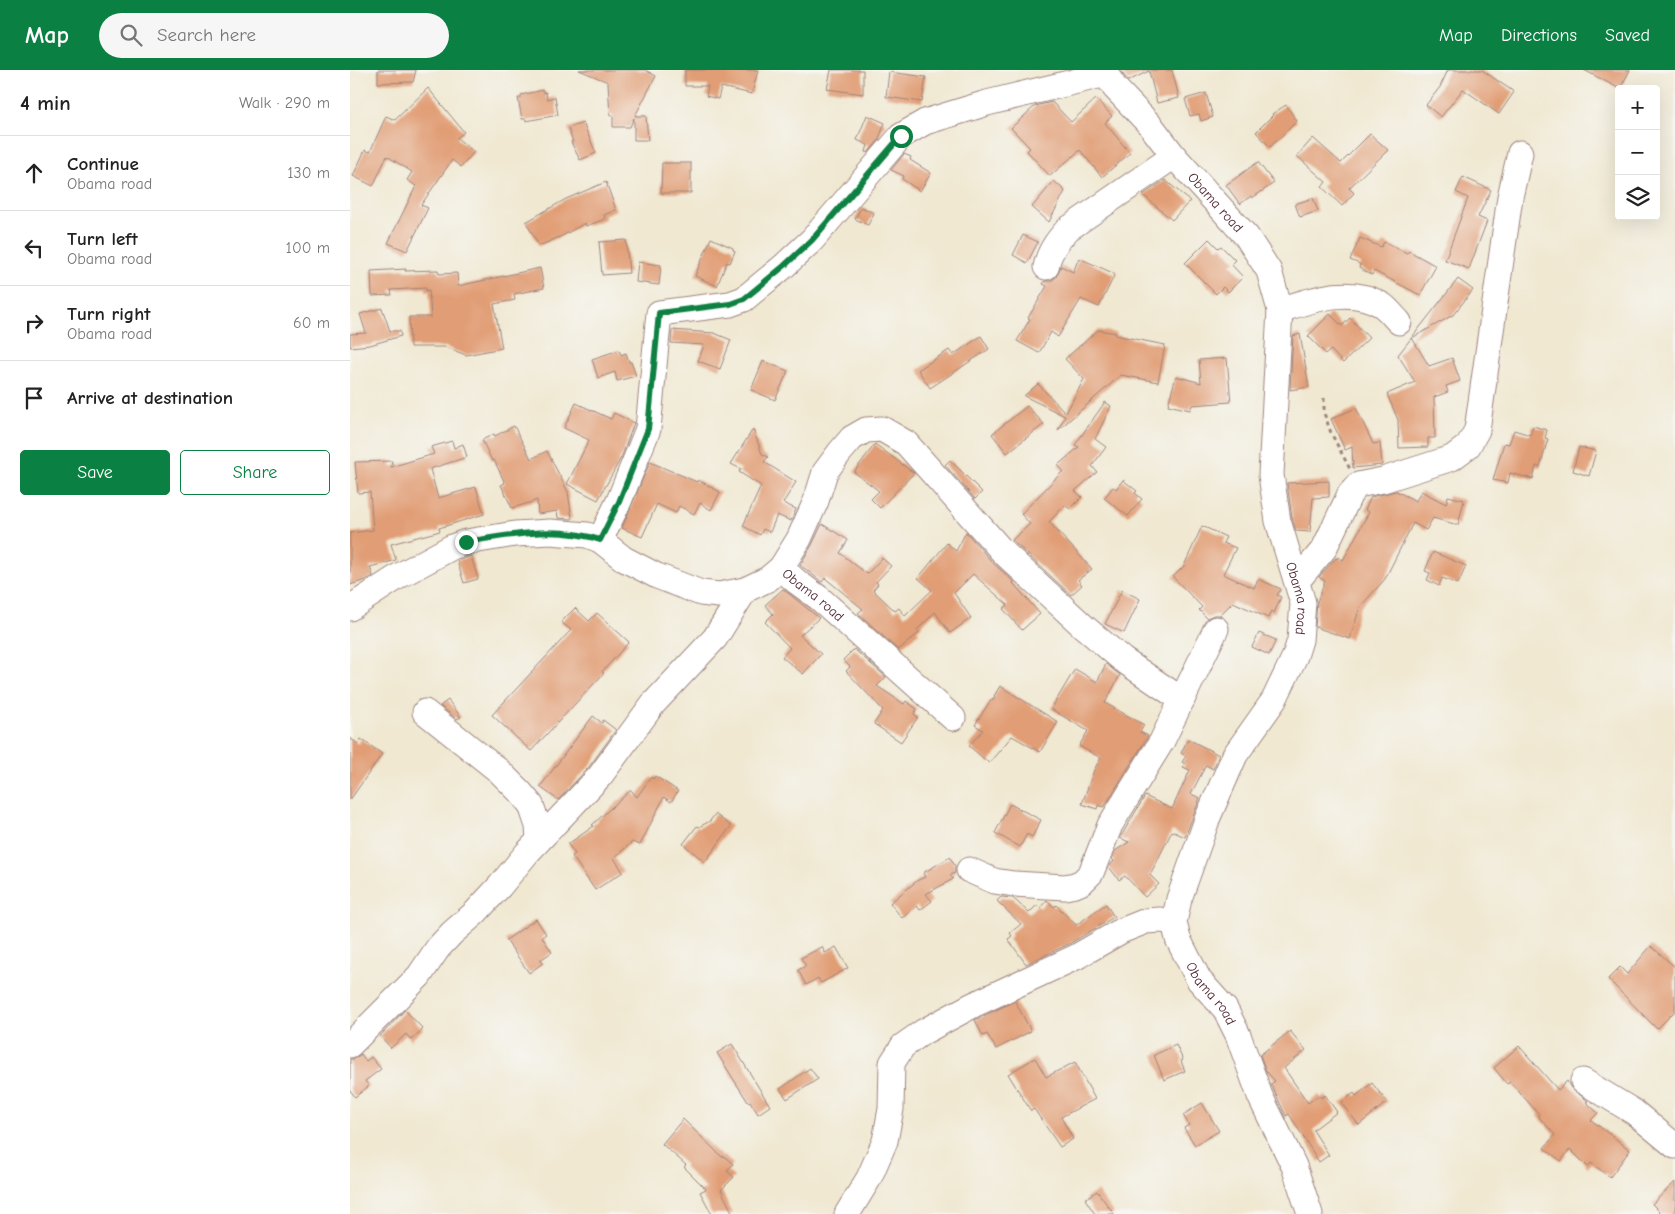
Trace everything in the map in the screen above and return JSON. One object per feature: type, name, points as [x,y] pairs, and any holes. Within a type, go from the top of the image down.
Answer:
[{"type":"street","name":"Obama road","points":[[600,540],[619,502],[648,429],[659,313],[730,304],[744,299],[812,240],[901,136],[925,122],[987,103],[1104,72],[1115,88],[1151,126],[1174,156],[1247,237],[1269,271],[1280,310],[1272,475],[1278,522],[1303,603],[1300,640],[1295,656],[1274,700],[1235,755],[1208,817],[1179,899],[1174,922],[1178,939],[1199,980],[1225,1009],[1238,1035],[1260,1096],[1294,1166],[1310,1214]]},
{"type":"street","points":[[1297,581],[1324,550],[1350,494],[1358,485],[1383,480],[1452,458],[1468,446],[1477,430],[1510,197],[1520,153]]},
{"type":"street","points":[[1046,267],[1047,260],[1056,241],[1068,229],[1174,156]]},
{"type":"street","points":[[1280,310],[1324,297],[1348,295],[1367,297],[1383,306],[1399,322]]},
{"type":"street","points":[[781,568],[799,539],[816,501],[825,472],[852,438],[866,430],[882,429],[906,443],[1003,552],[1083,626],[1123,660],[1182,700]]},
{"type":"street","name":"Obama road","points":[[350,608],[399,576],[452,547],[466,542],[515,534],[550,532],[587,535],[600,540],[640,568],[701,594],[719,595],[745,590],[768,579],[781,568],[796,582],[819,598],[953,718]]},
{"type":"street","points":[[350,1046],[419,976],[438,948],[452,932],[475,914],[539,840],[600,776],[653,704],[715,638],[745,590]]},
{"type":"street","points":[[969,870],[994,881],[1014,884],[1065,887],[1075,886],[1082,882],[1091,873],[1110,825],[1162,741],[1216,629]]},
{"type":"street","points":[[425,712],[499,771],[520,792],[531,805],[538,826],[539,840]]},
{"type":"street","points":[[847,1214],[868,1178],[885,1141],[891,1108],[892,1063],[903,1046],[923,1032],[973,1005],[1076,957],[1121,931],[1146,921],[1174,922]]},
{"type":"street","points":[[1583,1081],[1634,1112],[1675,1146]]},
{"type":"path","points":[[1324,398],[1324,413],[1331,433],[1358,485]]},
{"type":"building","points":[[378,70],[416,70],[413,82],[378,83]]},
{"type":"building","points":[[579,70],[645,70],[656,76],[635,116],[646,116],[648,140],[634,140],[634,118],[630,127],[613,127],[613,115],[610,116],[608,82]]},
{"type":"building","points":[[685,70],[758,70],[752,94],[721,87],[718,99],[706,96],[708,86],[685,86]]},
{"type":"building","points":[[831,70],[863,70],[863,94],[827,89]]},
{"type":"building","points":[[1120,70],[1172,70],[1179,98],[1157,103],[1149,71],[1128,81]]},
{"type":"building","points":[[1448,70],[1482,70],[1514,92],[1499,114],[1463,89],[1441,117],[1426,105],[1440,87]]},
{"type":"building","points":[[1584,70],[1630,70],[1622,85],[1615,86]]},
{"type":"building","points":[[889,72],[926,77],[922,102],[886,97]]},
{"type":"building","points":[[428,88],[464,132],[457,138],[474,152],[461,167],[452,160],[421,205],[428,208],[407,251],[388,243],[416,186],[407,180],[412,172],[387,156],[373,186],[353,176],[365,150],[370,152],[386,116],[395,120]]},
{"type":"building","points":[[543,90],[544,93],[546,92],[547,99],[555,97],[558,115],[526,121],[526,119],[522,119],[518,98],[521,98],[521,95]]},
{"type":"building","points":[[1206,93],[1213,117],[1201,121],[1199,114],[1190,116],[1185,99]]},
{"type":"building","points":[[1096,99],[1112,116],[1105,123],[1130,153],[1102,177],[1080,150],[1050,176],[1027,151],[1030,148],[1011,128],[1035,106],[1052,102],[1071,122]]},
{"type":"building","points":[[1286,105],[1297,121],[1270,147],[1256,132],[1272,114]]},
{"type":"building","points":[[867,115],[885,123],[878,141],[868,153],[866,152],[868,145],[857,140]]},
{"type":"building","points":[[583,123],[596,153],[580,160],[571,142],[573,142],[568,128]]},
{"type":"building","points":[[1370,134],[1388,150],[1349,188],[1354,193],[1342,206],[1322,187],[1326,182],[1297,156],[1313,138],[1341,163]]},
{"type":"building","points":[[904,154],[911,157],[910,160],[931,173],[920,191],[902,179],[904,176],[891,170]]},
{"type":"building","points":[[1258,162],[1274,183],[1240,204],[1226,185]]},
{"type":"building","points":[[662,163],[691,163],[691,193],[661,193]]},
{"type":"building","points":[[1463,177],[1491,190],[1478,217],[1487,221],[1469,269],[1445,260],[1468,198],[1456,192]]},
{"type":"building","points":[[1165,180],[1190,201],[1172,220],[1143,195]]},
{"type":"building","points":[[1054,181],[1065,191],[1049,222],[1032,207]]},
{"type":"building","points":[[606,182],[616,210],[604,215],[605,219],[586,226],[585,223],[539,246],[526,222],[566,199]]},
{"type":"building","points":[[1313,198],[1318,211],[1300,217],[1295,204]]},
{"type":"building","points":[[861,207],[874,213],[868,225],[855,219]]},
{"type":"building","points":[[1023,235],[1038,242],[1027,263],[1013,255]]},
{"type":"building","points":[[711,238],[733,248],[735,251],[730,263],[727,262],[717,286],[695,276]]},
{"type":"building","points":[[1360,238],[1381,247],[1384,242],[1407,253],[1409,251],[1436,266],[1420,295],[1374,271],[1372,275],[1359,268],[1360,264],[1350,260]]},
{"type":"building","points":[[1209,239],[1218,248],[1221,246],[1235,260],[1231,264],[1243,277],[1228,292],[1223,287],[1216,294],[1185,263]]},
{"type":"building","points":[[626,240],[629,273],[602,275],[599,242]]},
{"type":"building","points":[[1079,258],[1115,274],[1099,307],[1081,299],[1058,337],[1051,332],[1039,353],[1017,341],[1047,286],[1043,284],[1045,281],[1051,281],[1056,277],[1061,266],[1073,272]]},
{"type":"building","points":[[638,262],[661,265],[659,285],[636,282]]},
{"type":"building","points":[[540,268],[544,288],[514,294],[515,300],[494,304],[502,348],[466,355],[445,347],[410,347],[409,317],[431,317],[429,290],[426,291],[426,288],[391,290],[392,295],[372,296],[371,271],[406,269],[405,271],[438,270],[439,274],[457,273],[458,286]]},
{"type":"building","points":[[1458,279],[1473,290],[1453,315],[1412,338],[1429,366],[1452,358],[1460,381],[1446,386],[1448,392],[1434,397],[1435,438],[1428,438],[1428,447],[1399,448],[1398,420],[1387,394],[1415,382],[1398,355]]},
{"type":"building","points":[[382,308],[390,331],[400,331],[401,336],[370,345],[350,347],[350,334],[366,333],[360,314]]},
{"type":"building","points":[[1330,314],[1342,326],[1350,318],[1369,338],[1343,363],[1331,350],[1326,354],[1308,336]]},
{"type":"building","points":[[672,330],[714,333],[731,340],[720,369],[698,361],[704,345],[671,343]]},
{"type":"building","points":[[1098,330],[1165,345],[1158,382],[1121,375],[1058,430],[1065,416],[1024,396],[1038,384],[1066,413],[1084,379],[1065,359]]},
{"type":"building","points":[[1300,334],[1309,387],[1290,390],[1293,336]]},
{"type":"building","points":[[981,336],[989,349],[930,388],[918,370],[949,350],[953,355]]},
{"type":"building","points":[[619,350],[621,355],[626,353],[636,376],[617,381],[615,372],[598,378],[592,359]]},
{"type":"building","points":[[1227,358],[1231,402],[1192,405],[1190,410],[1168,405],[1176,376],[1201,383],[1199,360]]},
{"type":"building","points":[[763,361],[788,371],[775,400],[751,390]]},
{"type":"building","points":[[1105,402],[1111,406],[1095,439],[1106,447],[1092,466],[1097,472],[1075,491],[1082,497],[1070,509],[1065,505],[1049,522],[1092,569],[1078,580],[1082,585],[1071,595],[1012,540],[1030,524],[1021,514],[1063,471],[1058,465],[1079,447],[1075,445]]},
{"type":"building","points":[[576,403],[611,419],[614,413],[634,423],[622,456],[598,500],[567,484],[589,440],[564,428]]},
{"type":"building","points":[[1027,406],[1044,424],[1007,453],[992,434]]},
{"type":"building","points":[[1356,408],[1373,444],[1380,443],[1382,465],[1353,468],[1352,447],[1345,450],[1331,419]]},
{"type":"building","points":[[514,426],[531,459],[547,451],[568,492],[572,519],[558,518],[557,511],[538,514],[537,500],[512,508],[501,485],[505,483],[482,440],[494,434],[495,436]]},
{"type":"building","points":[[1533,426],[1547,430],[1545,438],[1548,439],[1540,467],[1536,466],[1533,479],[1510,473],[1508,483],[1493,480],[1504,443],[1509,444],[1514,430],[1530,435]]},
{"type":"building","points":[[753,429],[762,454],[768,457],[764,462],[796,482],[783,503],[796,509],[791,521],[777,515],[770,532],[763,529],[760,535],[743,526],[761,486],[739,472],[741,469],[731,464]]},
{"type":"building","points":[[452,441],[454,448],[463,444],[467,457],[430,469],[438,498],[476,487],[484,514],[439,528],[440,531],[391,544],[396,560],[370,567],[373,576],[350,585],[350,533],[373,530],[370,492],[358,493],[355,462],[392,461],[391,467],[434,454],[431,447]]},
{"type":"building","points":[[875,444],[914,473],[880,508],[871,499],[879,491],[854,472]]},
{"type":"building","points":[[1579,447],[1596,451],[1589,476],[1573,471]]},
{"type":"building","points":[[950,460],[982,492],[975,499],[945,465]]},
{"type":"building","points":[[650,462],[697,482],[698,480],[720,492],[711,510],[700,503],[694,514],[679,506],[676,513],[657,504],[642,537],[622,528]]},
{"type":"building","points":[[1123,480],[1137,491],[1135,493],[1142,499],[1128,516],[1104,498],[1113,487],[1116,489]]},
{"type":"building","points":[[1329,481],[1329,497],[1313,498],[1310,532],[1296,531],[1292,518],[1287,483]]},
{"type":"building","points":[[1396,491],[1416,501],[1421,491],[1446,504],[1448,496],[1464,500],[1458,525],[1433,518],[1426,530],[1413,523],[1385,579],[1360,607],[1350,639],[1315,627],[1317,602],[1325,581],[1319,577],[1336,558],[1338,557],[1343,560],[1369,512],[1365,510],[1371,497]]},
{"type":"building","points":[[822,524],[848,540],[840,553],[867,574],[882,558],[891,566],[876,582],[878,584],[873,590],[895,611],[899,608],[905,616],[932,590],[918,578],[947,543],[956,551],[966,532],[992,562],[1014,582],[1040,614],[1022,630],[1003,609],[1008,605],[973,574],[954,593],[971,618],[950,633],[935,612],[917,630],[919,633],[898,650],[858,613],[863,609],[825,578],[822,582],[800,565]]},
{"type":"building","points":[[1202,526],[1226,537],[1223,543],[1236,548],[1223,574],[1254,588],[1258,579],[1281,589],[1277,595],[1281,597],[1274,613],[1271,611],[1268,618],[1233,602],[1220,615],[1207,618],[1199,610],[1202,607],[1173,577],[1184,566]]},
{"type":"building","points":[[1433,552],[1466,566],[1458,584],[1442,578],[1439,586],[1427,580],[1430,573],[1425,571]]},
{"type":"building","points":[[471,556],[478,579],[464,583],[457,561]]},
{"type":"building","points":[[783,589],[819,618],[800,635],[821,654],[803,674],[782,657],[790,648],[765,622],[773,614],[765,605]]},
{"type":"building","points":[[1122,590],[1140,599],[1124,633],[1105,624]]},
{"type":"building","points":[[575,608],[589,621],[597,613],[629,642],[602,672],[604,673],[531,751],[492,715],[571,630],[561,622]]},
{"type":"building","points":[[1259,633],[1276,640],[1269,655],[1252,647]]},
{"type":"building","points":[[854,649],[886,677],[877,686],[904,704],[906,701],[917,709],[914,714],[918,717],[901,742],[874,724],[883,710],[846,671],[850,667],[843,660]]},
{"type":"building","points":[[1106,664],[1120,675],[1105,703],[1144,725],[1140,732],[1148,736],[1104,807],[1098,805],[1097,809],[1082,804],[1094,770],[1101,758],[1079,746],[1088,731],[1051,709],[1075,669],[1097,682]]},
{"type":"building","points":[[1000,686],[1058,722],[1040,752],[1012,736],[989,763],[969,746],[983,730],[975,725],[990,701],[995,698],[994,696]]},
{"type":"building","points":[[448,700],[461,717],[457,719],[440,706]]},
{"type":"building","points":[[593,716],[602,723],[603,720],[616,730],[589,767],[558,800],[540,787]]},
{"type":"building","points":[[350,738],[358,744],[361,739],[382,754],[350,800]]},
{"type":"building","points":[[1188,739],[1219,755],[1213,769],[1206,765],[1191,794],[1200,798],[1185,837],[1172,831],[1150,875],[1159,884],[1145,897],[1125,876],[1119,880],[1109,867],[1114,861],[1112,859],[1115,851],[1129,842],[1120,838],[1145,796],[1172,809],[1190,770],[1183,767],[1185,764],[1182,762],[1186,756],[1181,753]]},
{"type":"building","points":[[655,776],[678,791],[671,802],[664,797],[640,845],[632,842],[614,858],[623,872],[595,890],[572,856],[575,854],[568,844],[594,826],[592,825],[631,790],[637,797],[651,777],[653,779]]},
{"type":"building","points":[[1010,804],[1041,820],[1032,837],[1027,834],[1020,847],[995,833]]},
{"type":"building","points":[[715,814],[731,826],[705,862],[683,844],[697,826],[699,827],[710,821]]},
{"type":"building","points":[[950,857],[955,866],[955,873],[950,875],[953,879],[926,894],[932,901],[920,910],[917,906],[902,918],[890,903],[918,880],[925,877],[923,873]]},
{"type":"building","points":[[1001,897],[1013,898],[1029,913],[1037,905],[1040,908],[1047,900],[1054,907],[1056,905],[1076,925],[1106,904],[1114,917],[1069,944],[1026,964],[1008,939],[1012,936],[1010,933],[1021,924],[997,901]]},
{"type":"building","points":[[536,919],[546,934],[542,937],[552,952],[540,960],[543,963],[529,973],[506,940]]},
{"type":"building","points":[[1651,946],[1675,967],[1675,1011],[1657,1029],[1608,979],[1620,967],[1627,974]]},
{"type":"building","points":[[822,947],[825,953],[836,947],[848,968],[821,983],[818,978],[806,985],[798,970],[806,966],[801,958]]},
{"type":"building","points":[[1015,1001],[1031,1031],[996,1049],[987,1034],[983,1036],[975,1020]]},
{"type":"building","points":[[405,1010],[423,1029],[411,1040],[406,1034],[391,1048],[380,1036]]},
{"type":"building","points":[[1290,1031],[1306,1050],[1284,1068],[1308,1103],[1319,1095],[1321,1098],[1325,1095],[1337,1112],[1313,1130],[1329,1155],[1319,1162],[1289,1114],[1286,1116],[1271,1084],[1275,1081],[1266,1071],[1260,1055]]},
{"type":"building","points":[[732,1044],[770,1106],[758,1114],[750,1101],[748,1102],[717,1053]]},
{"type":"building","points":[[1176,1045],[1183,1060],[1181,1061],[1185,1071],[1164,1080],[1154,1055]]},
{"type":"building","points":[[1519,1046],[1558,1090],[1567,1081],[1571,1088],[1588,1101],[1586,1102],[1598,1113],[1591,1120],[1630,1150],[1610,1177],[1591,1163],[1588,1167],[1570,1149],[1561,1161],[1544,1148],[1555,1135],[1510,1082],[1507,1084],[1494,1068]]},
{"type":"building","points":[[361,1054],[366,1061],[371,1057],[381,1069],[365,1081],[369,1086],[355,1097],[350,1090],[350,1059],[354,1059]]},
{"type":"building","points":[[1035,1058],[1046,1077],[1075,1062],[1095,1099],[1061,1117],[1073,1139],[1060,1147],[1034,1109],[1031,1111],[1008,1074]]},
{"type":"building","points":[[810,1068],[818,1079],[787,1099],[780,1089]]},
{"type":"building","points":[[1372,1083],[1387,1102],[1359,1125],[1341,1103],[1354,1093],[1356,1096]]},
{"type":"building","points":[[1202,1103],[1219,1131],[1195,1145],[1184,1128],[1189,1125],[1183,1115]]},
{"type":"building","points":[[683,1119],[722,1157],[724,1156],[733,1164],[727,1171],[734,1177],[721,1190],[733,1214],[712,1214],[700,1192],[706,1189],[684,1167],[686,1165],[662,1144]]},
{"type":"building","points":[[1675,1182],[1675,1214],[1662,1214],[1652,1204]]},
{"type":"building","points":[[1097,1191],[1114,1214],[1095,1214],[1085,1199]]},
{"type":"route","points":[[466,542],[515,534],[550,532],[587,535],[600,540],[619,502],[648,429],[659,313],[730,304],[744,299],[812,240],[901,136]]}]
